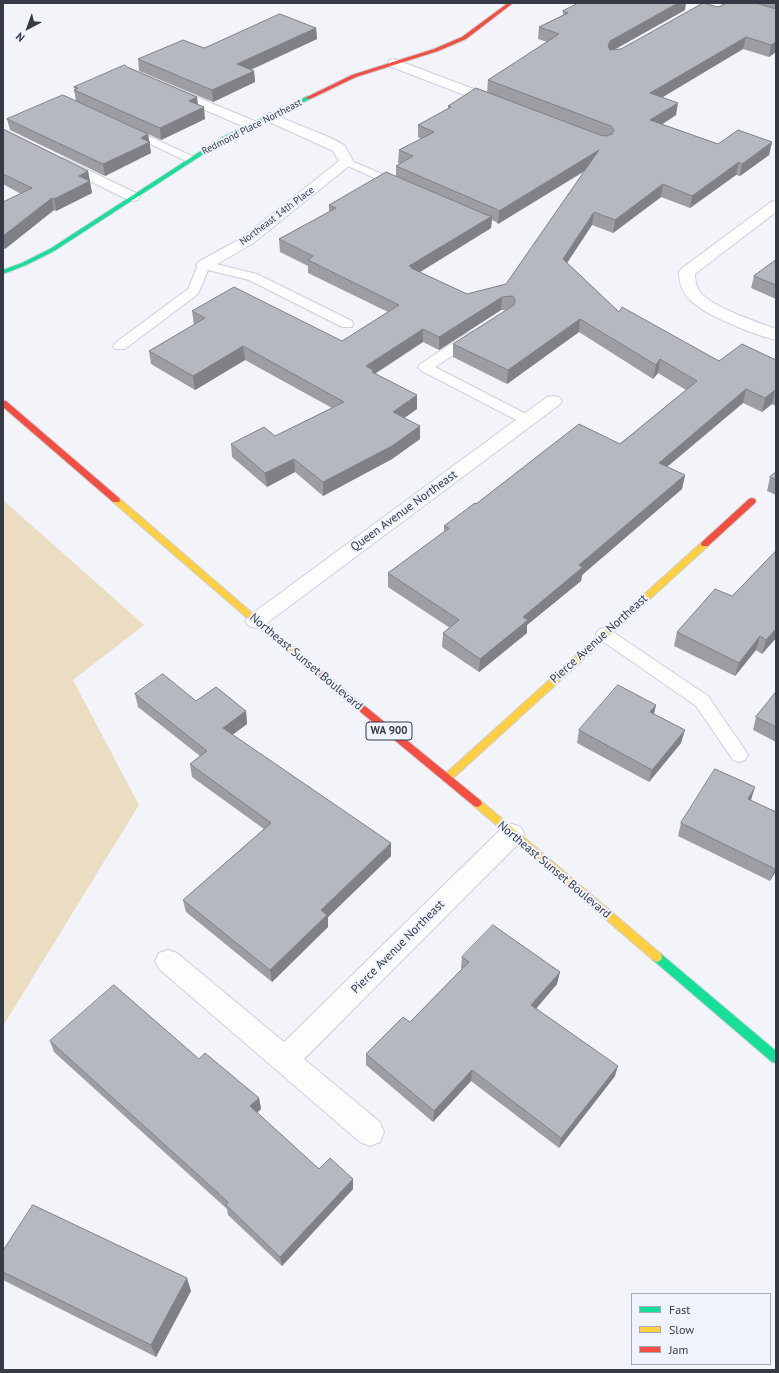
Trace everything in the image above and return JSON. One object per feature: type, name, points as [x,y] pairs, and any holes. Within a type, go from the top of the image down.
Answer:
[{"type":"street","name":"Redmond Place Northeast","points":[[3,272],[24,264],[52,250],[190,159],[223,140],[354,76],[436,50],[464,38],[511,3]]},
{"type":"street","points":[[394,63],[510,107]]},
{"type":"street","points":[[162,86],[252,125]]},
{"type":"street","points":[[270,117],[339,148],[347,162]]},
{"type":"street","points":[[51,156],[133,197]]},
{"type":"street","name":"Northeast 14th Place","points":[[204,265],[247,241],[347,162]]},
{"type":"street","points":[[776,205],[687,272],[687,284],[697,298],[710,306],[776,335]]},
{"type":"street","name":"Queen Avenue Northeast","points":[[256,621],[553,402]]},
{"type":"street","name":"Northeast Sunset Boulevard","points":[[3,403],[256,621],[446,778],[776,1058]]},
{"type":"street","name":"Pierce Avenue Northeast","points":[[446,778],[752,501]]},
{"type":"street","name":"Pierce Avenue Northeast","points":[[284,1060],[512,834]]},
{"type":"street","points":[[168,961],[370,1132]]},
{"type":"lane","points":[[121,127],[190,159]]},
{"type":"lane","points":[[347,162],[407,188]]},
{"type":"lane","points":[[120,346],[194,291],[204,265],[253,278],[347,324]]},
{"type":"lane","points":[[482,331],[425,367],[527,420]]},
{"type":"lane","points":[[604,634],[702,701],[739,755]]},
{"type":"shaded area","points":[[3,500],[144,625],[73,680],[139,805],[3,1026]]},
{"type":"building","points":[[579,3],[678,3],[610,41],[608,46],[610,50],[621,49],[703,3],[718,7],[727,3],[756,3],[776,9],[776,42],[771,45],[746,37],[650,93],[678,103],[650,120],[718,144],[738,130],[772,142],[742,164],[739,162],[692,196],[663,184],[615,220],[594,212],[563,259],[619,312],[622,307],[719,361],[742,344],[776,360],[776,391],[775,390],[765,398],[746,389],[659,463],[685,475],[579,565],[583,567],[523,617],[528,620],[480,659],[443,633],[459,620],[388,573],[449,528],[444,526],[475,503],[476,504],[579,424],[620,444],[697,381],[660,359],[656,365],[580,319],[508,370],[453,344],[514,305],[515,300],[513,296],[502,297],[439,337],[423,329],[366,366],[374,371],[372,372],[417,395],[393,412],[420,426],[392,446],[323,482],[294,459],[265,473],[231,444],[264,427],[275,436],[344,402],[243,346],[193,376],[149,351],[205,318],[192,311],[234,287],[342,341],[399,305],[308,260],[313,256],[279,239],[336,208],[329,205],[386,172],[492,216],[409,266],[412,267],[411,268],[467,294],[506,284],[599,150],[499,211],[396,166],[413,156],[399,150],[434,132],[418,125],[451,107],[448,106],[476,88],[600,135],[606,136],[612,134],[614,130],[611,126],[488,80],[559,34],[539,27],[568,13],[563,11]]},
{"type":"building","points":[[280,14],[316,28],[237,64],[254,71],[212,90],[138,59],[183,40],[204,48]]},
{"type":"building","points":[[125,65],[197,97],[189,101],[204,107],[160,128],[74,90],[78,88],[74,87]]},
{"type":"building","points":[[63,95],[148,134],[141,138],[150,142],[103,164],[7,119]]},
{"type":"building","points":[[3,129],[88,171],[79,176],[90,181],[54,199],[52,198],[3,236],[3,202],[32,188],[3,174]]},
{"type":"building","points":[[776,260],[776,285],[754,276]]},
{"type":"building","points":[[776,472],[776,480],[770,477]]},
{"type":"building","points":[[776,551],[776,629],[766,640],[760,636],[739,663],[677,632],[715,589],[732,596]]},
{"type":"building","points":[[163,674],[196,701],[216,687],[246,711],[223,728],[391,843],[321,910],[327,915],[270,970],[183,900],[271,823],[190,764],[207,751],[135,694]]},
{"type":"building","points":[[618,685],[656,705],[650,712],[685,730],[652,770],[579,730]]},
{"type":"building","points":[[776,692],[776,727],[756,717]]},
{"type":"building","points":[[715,769],[755,787],[748,799],[776,812],[775,869],[681,823]]},
{"type":"building","points":[[493,925],[560,972],[531,1005],[618,1066],[561,1138],[472,1070],[434,1111],[366,1054],[403,1017],[410,1022],[469,962],[462,957]]},
{"type":"building","points":[[114,985],[199,1059],[205,1053],[259,1098],[250,1106],[319,1169],[330,1158],[353,1179],[280,1257],[226,1205],[228,1202],[50,1041]]},
{"type":"building","points":[[33,1205],[187,1278],[151,1345],[3,1272],[3,1251]]},
{"type":"traffic: fast","points":[[3,272],[24,264],[52,250],[223,139],[308,98]]},
{"type":"traffic: fast","points":[[657,957],[776,1058]]},
{"type":"traffic: slow","points":[[116,500],[256,621],[319,673]]},
{"type":"traffic: slow","points":[[447,778],[705,544]]},
{"type":"traffic: slow","points":[[477,803],[657,957]]},
{"type":"traffic: jam","points":[[308,98],[354,76],[436,50],[464,38],[511,3]]},
{"type":"traffic: jam","points":[[3,403],[116,500]]},
{"type":"traffic: jam","points":[[705,544],[752,501]]},
{"type":"traffic: jam","points":[[319,673],[477,803]]}]
